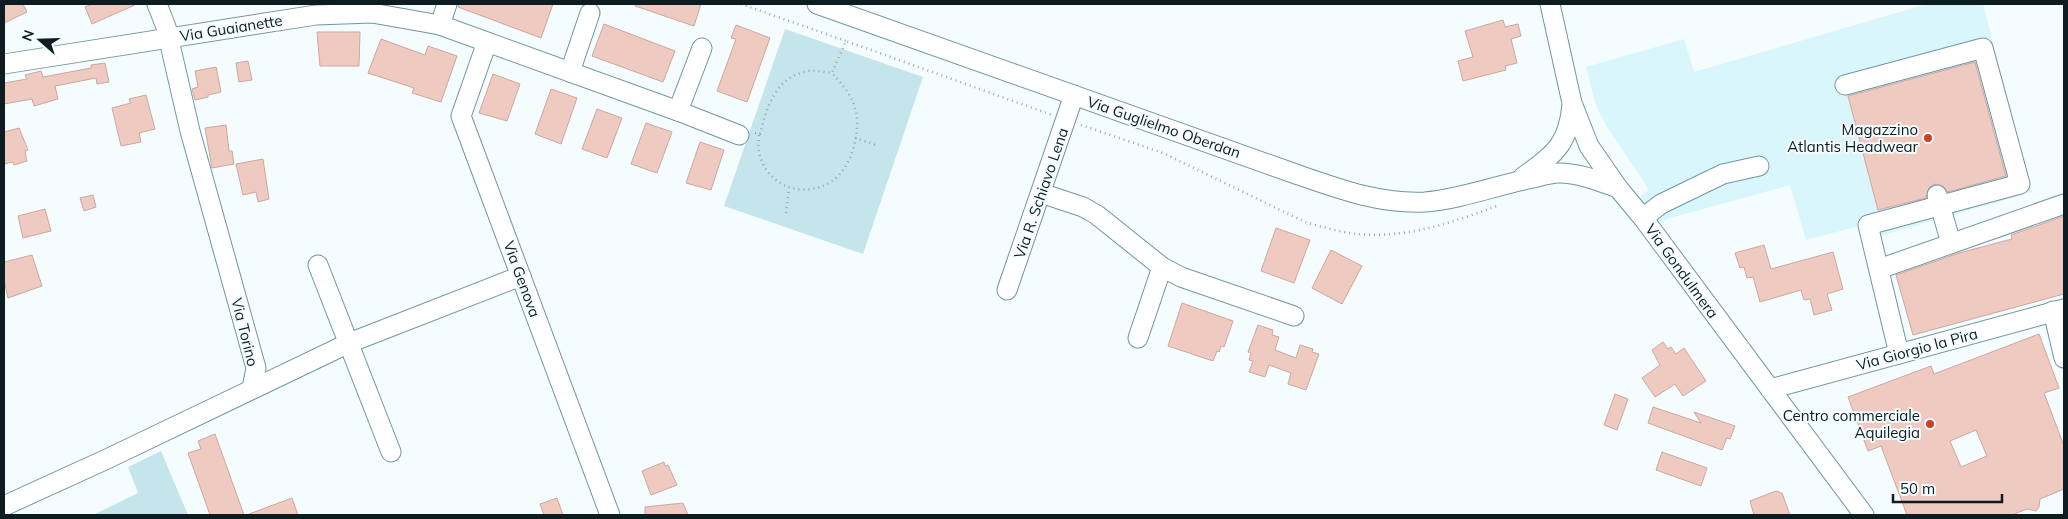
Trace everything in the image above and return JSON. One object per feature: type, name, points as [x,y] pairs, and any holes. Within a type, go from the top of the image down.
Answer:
[{"type":"street","name":"Via Torino","points":[[10,508],[252,388],[256,368],[190,131],[169,38],[157,4]]},
{"type":"street","points":[[266,22],[271,4]]},
{"type":"street","points":[[440,25],[447,4]]},
{"type":"street","name":"Via Guglielmo Oberdan","points":[[817,4],[1356,194],[1380,200],[1405,202],[1452,199],[1518,181],[1560,173],[1576,166],[1586,155],[1588,146]]},
{"type":"street","name":"Via Gondulmera","points":[[1550,4],[1572,103],[1588,146],[1864,515]]},
{"type":"street","name":"Via Guaianette","points":[[4,64],[316,15],[372,13],[440,25],[739,135]]},
{"type":"street","points":[[570,72],[590,13]]},
{"type":"street","name":"Via Genova","points":[[487,42],[461,116],[610,515]]},
{"type":"street","points":[[678,111],[702,48]]},
{"type":"street","points":[[1845,86],[1907,74],[1983,48],[2020,184],[1939,200],[1868,225],[1899,354]]},
{"type":"street","name":"Via R. Schiavo Lena","points":[[1007,290],[1074,95]]},
{"type":"street","name":"Via Guglielmo Oberdan","points":[[1518,181],[1556,152],[1567,131],[1572,103]]},
{"type":"street","points":[[1560,146],[1588,146]]},
{"type":"street","name":"Via Guglielmo Oberdan","points":[[1560,173],[1595,180],[1618,188]]},
{"type":"street","points":[[1643,218],[1661,204],[1708,182]]},
{"type":"street","points":[[1041,193],[1083,207],[1097,215],[1162,267],[1180,277],[1294,316]]},
{"type":"street","points":[[1939,200],[1951,243]]},
{"type":"street","points":[[1879,269],[2064,204]]},
{"type":"street","points":[[318,265],[391,452]]},
{"type":"street","points":[[1138,338],[1162,267]]},
{"type":"street","points":[[252,388],[349,343],[521,276]]},
{"type":"street","points":[[2059,310],[2064,358]]},
{"type":"street","name":"Via Giorgio la Pira","points":[[1770,390],[2059,310]]},
{"type":"path","points":[[741,4],[1163,153],[1305,222],[1330,229],[1357,234],[1381,235],[1404,232],[1429,228],[1501,204]]},
{"type":"path","points":[[832,73],[846,41]]},
{"type":"path","points":[[809,71],[832,73],[851,97],[856,109],[858,123],[855,138],[843,169],[830,183],[814,188],[789,188],[778,182],[767,172],[760,156],[758,144],[760,134],[765,114],[775,92],[789,79],[809,71]]},
{"type":"path","points":[[739,135],[749,132],[760,134]]},
{"type":"path","points":[[855,138],[876,145]]},
{"type":"path","points":[[786,213],[789,188]]},
{"type":"path","points":[[514,510],[514,515]]},
{"type":"shaded area","points":[[1927,4],[1983,4],[2032,192],[1863,241],[1859,226],[1806,240],[1790,185],[1667,219],[1657,226],[1637,199],[1649,190],[1606,125],[1596,106],[1586,67],[1684,39],[1694,72]]},
{"type":"shaded area","points":[[785,29],[923,77],[863,254],[724,206]]},
{"type":"shaded area","points":[[161,451],[188,515],[93,515],[138,493],[128,467]]},
{"type":"building","points":[[4,4],[23,4],[27,12],[4,23]]},
{"type":"building","points":[[92,4],[137,4],[92,24],[85,7]]},
{"type":"building","points":[[458,4],[553,4],[541,38],[458,7]]},
{"type":"building","points":[[635,4],[701,4],[694,26],[635,6]]},
{"type":"building","points":[[1503,20],[1505,27],[1518,24],[1521,36],[1511,39],[1517,63],[1505,66],[1506,70],[1463,81],[1458,61],[1473,57],[1465,31]]},
{"type":"building","points":[[604,24],[675,51],[663,82],[592,56]]},
{"type":"building","points":[[736,25],[770,38],[747,102],[717,91],[736,39],[731,38]]},
{"type":"building","points":[[317,32],[360,32],[359,66],[320,66]]},
{"type":"building","points":[[381,39],[425,55],[428,46],[457,56],[441,102],[412,93],[414,88],[368,73]]},
{"type":"building","points":[[248,61],[252,80],[239,82],[236,63]]},
{"type":"building","name":"Magazzino Atlantis Headwear","points":[[1975,62],[2006,176],[1948,192],[1944,187],[1934,184],[1929,188],[1926,198],[1878,210],[1848,96]]},
{"type":"building","points":[[105,63],[109,82],[97,84],[96,78],[55,86],[58,99],[34,106],[32,99],[4,104],[4,83],[27,79],[25,75],[41,71],[43,77],[91,68],[91,65]]},
{"type":"building","points":[[216,67],[221,92],[195,100],[192,89],[198,87],[195,71]]},
{"type":"building","points":[[493,74],[520,84],[507,121],[479,113]]},
{"type":"building","points":[[551,89],[577,98],[561,144],[535,134]]},
{"type":"building","points":[[146,95],[155,129],[139,133],[141,142],[121,146],[112,108],[131,103],[129,99]]},
{"type":"building","points":[[597,109],[622,118],[607,158],[582,149]]},
{"type":"building","points":[[646,123],[672,132],[657,173],[631,164]]},
{"type":"building","points":[[226,125],[229,151],[232,151],[234,164],[212,168],[205,128]]},
{"type":"building","points":[[19,128],[28,150],[25,151],[27,161],[14,165],[13,162],[4,164],[4,132]]},
{"type":"building","points":[[700,142],[724,150],[711,190],[686,183]]},
{"type":"building","points":[[263,159],[269,199],[258,202],[256,192],[243,195],[236,164]]},
{"type":"building","points":[[93,195],[96,207],[84,211],[80,198]]},
{"type":"building","points":[[45,209],[51,231],[23,238],[18,216]]},
{"type":"building","points":[[2064,216],[2064,294],[1913,335],[1896,275],[1959,253],[2012,239],[2011,235]]},
{"type":"building","points":[[1276,228],[1310,240],[1294,283],[1261,271]]},
{"type":"building","points":[[1764,245],[1771,269],[1833,252],[1843,289],[1827,294],[1832,310],[1814,315],[1810,299],[1804,300],[1801,290],[1760,302],[1753,277],[1747,278],[1744,267],[1740,268],[1735,253]]},
{"type":"building","points":[[1331,250],[1362,266],[1342,304],[1312,288]]},
{"type":"building","points":[[32,255],[42,286],[8,298],[4,280],[4,262]]},
{"type":"building","points":[[1182,303],[1233,321],[1224,347],[1221,346],[1219,352],[1217,351],[1213,361],[1168,346]]},
{"type":"building","points":[[1258,325],[1273,330],[1272,335],[1279,337],[1275,350],[1296,358],[1300,345],[1313,349],[1312,352],[1319,354],[1306,390],[1288,384],[1291,373],[1269,365],[1265,377],[1249,372],[1253,361],[1249,360],[1251,353],[1248,352]]},
{"type":"building","name":"Centro commerciale Aquilegia","points":[[2039,334],[2059,388],[2044,393],[2064,446],[2064,489],[2040,499],[2039,507],[2036,511],[2027,509],[2012,515],[1907,515],[1881,446],[1868,451],[1848,397],[1931,366],[1934,374]],"holes":[[[1976,430],[1987,456],[1961,467],[1950,441]]]},
{"type":"building","points":[[1663,342],[1668,349],[1671,347],[1676,354],[1684,348],[1706,381],[1683,396],[1675,384],[1655,397],[1642,378],[1660,365],[1652,350]]},
{"type":"building","points":[[1615,394],[1628,399],[1617,430],[1604,425]]},
{"type":"building","points":[[1653,407],[1701,423],[1694,412],[1735,426],[1730,439],[1727,438],[1722,450],[1648,423]]},
{"type":"building","points":[[215,434],[244,515],[210,515],[188,453],[201,449],[198,441]]},
{"type":"building","points":[[1662,452],[1707,468],[1701,486],[1656,470]]},
{"type":"building","points":[[664,462],[665,466],[668,465],[677,485],[651,495],[642,471]]},
{"type":"building","points":[[1776,491],[1782,493],[1790,515],[1754,515],[1750,501]]},
{"type":"building","points":[[292,498],[298,515],[249,515],[249,514]]},
{"type":"building","points":[[557,498],[563,515],[544,515],[540,504]]},
{"type":"building","points":[[683,503],[688,515],[645,515],[645,507]]},
{"type":"place","name":"Magazzino Atlantis Headwear","points":[[1928,138]]},
{"type":"place","name":"Centro commerciale Aquilegia","points":[[1930,424]]}]
